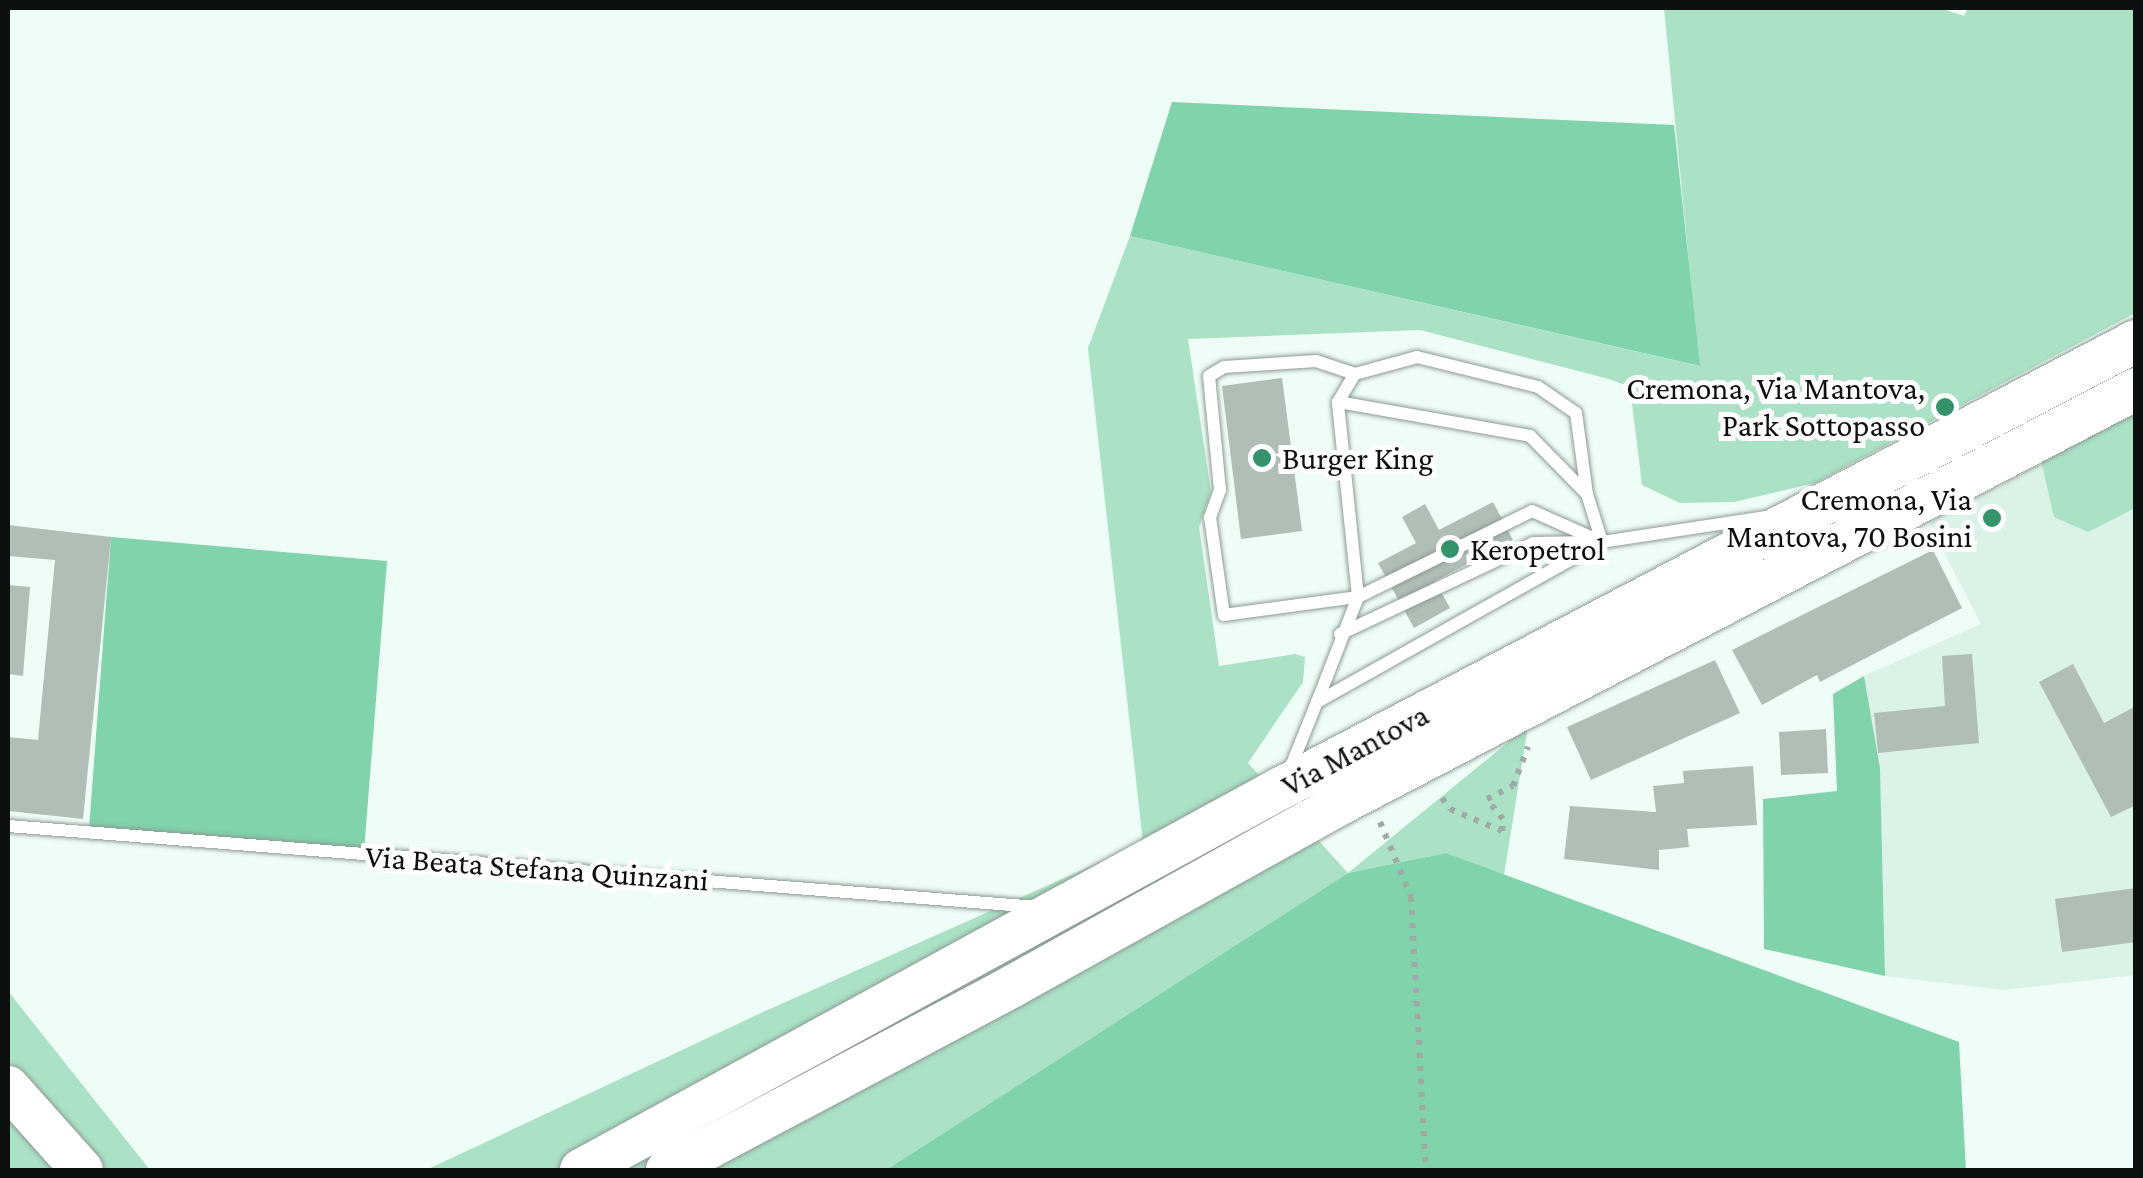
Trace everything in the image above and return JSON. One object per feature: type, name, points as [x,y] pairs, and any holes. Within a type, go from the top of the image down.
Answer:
[{"type":"main road","name":"Via Mantova","points":[[582,1170],[1066,909],[1283,787],[2136,341]]},
{"type":"main road","name":"Via Mantova","points":[[667,1170],[1013,986],[1338,805],[2136,388]]},
{"type":"main road","points":[[701,1170],[1013,986]]},
{"type":"main road","points":[[552,1170],[826,1037]]},
{"type":"main road","points":[[8,1087],[82,1170]]},
{"type":"lane","points":[[1417,357],[1538,387],[1576,413],[1588,494],[1602,542],[1532,511],[1358,597],[1224,615],[1210,517],[1220,490],[1209,376],[1224,367],[1316,361],[1355,374],[1417,357]]},
{"type":"lane","points":[[1283,787],[1340,634],[1358,597],[1338,402],[1355,374]]},
{"type":"lane","points":[[1338,402],[1530,436],[1588,494]]},
{"type":"lane","points":[[1340,634],[1533,543],[1602,542],[1812,509]]},
{"type":"lane","points":[[1317,702],[1602,542]]},
{"type":"lane","name":"Via Beata Stefana Quinzani","points":[[8,826],[1066,909]]},
{"type":"path","points":[[1442,798],[1450,810],[1502,831],[1503,820],[1488,799],[1512,786],[1532,736]]},
{"type":"path","points":[[1374,807],[1411,897],[1426,1170]]},
{"type":"shaded area","points":[[2135,414],[2135,975],[2004,990],[1885,976],[1880,768],[1864,676],[1981,624],[1929,523]]},
{"type":"green space","points":[[1664,8],[1940,8],[1964,16],[1968,8],[2135,8],[2135,313],[1815,483],[1734,502],[1680,503],[1642,485],[1630,387],[1420,330],[1188,339],[1211,492],[1199,527],[1219,666],[1295,654],[1305,657],[1303,682],[1248,763],[1348,873],[886,1170],[426,1170],[761,1013],[1143,843],[1088,348],[1130,236],[1699,366]]},
{"type":"green space","points":[[1172,102],[1674,125],[1700,366],[1130,236]]},
{"type":"green space","points":[[2135,414],[2135,508],[2088,532],[2054,517],[2041,460]]},
{"type":"green space","points":[[111,537],[387,561],[364,851],[89,829]]},
{"type":"green space","points":[[1864,676],[1880,768],[1885,976],[1764,949],[1763,799],[1837,791],[1833,694]]},
{"type":"green space","points":[[1528,726],[1504,875],[1446,853],[1348,873]]},
{"type":"green space","points":[[1446,853],[1959,1042],[1966,1170],[886,1170],[1348,873]]},
{"type":"green space","points":[[8,991],[150,1170],[8,1170]]},
{"type":"building","name":"Burger King","points":[[1282,378],[1302,531],[1241,539],[1222,386]]},
{"type":"building","points":[[1493,502],[1513,540],[1435,581],[1450,608],[1414,628],[1378,563],[1416,543],[1402,517],[1425,504],[1439,530]]},
{"type":"building","points":[[8,525],[111,537],[83,819],[8,811],[8,737],[38,740],[55,560],[8,556]]},
{"type":"building","points":[[1933,550],[1962,608],[1820,682],[1817,675],[1762,705],[1732,650]]},
{"type":"building","points":[[8,585],[30,587],[23,676],[8,674]]},
{"type":"building","points":[[1972,654],[1979,743],[1878,753],[1874,713],[1945,706],[1942,656]]},
{"type":"building","points":[[1715,660],[1740,713],[1591,780],[1567,727]]},
{"type":"building","points":[[2073,664],[2104,723],[2136,706],[2136,805],[2111,817],[2039,682]]},
{"type":"building","points":[[1826,729],[1828,773],[1781,775],[1779,732]]},
{"type":"building","points":[[1753,766],[1757,825],[1687,829],[1689,847],[1659,850],[1659,870],[1564,859],[1570,806],[1656,812],[1653,786],[1684,783],[1683,771]]},
{"type":"building","points":[[2136,888],[2136,942],[2062,952],[2055,899]]},
{"type":"place","name":"Cremona, Via Mantova, Park Sottopasso","points":[[1945,407]]},
{"type":"place","name":"Burger King","points":[[1262,458]]},
{"type":"place","name":"Cremona, Via Mantova, 70 Bosini","points":[[1992,518]]},
{"type":"place","name":"Keropetrol","points":[[1450,549]]}]
